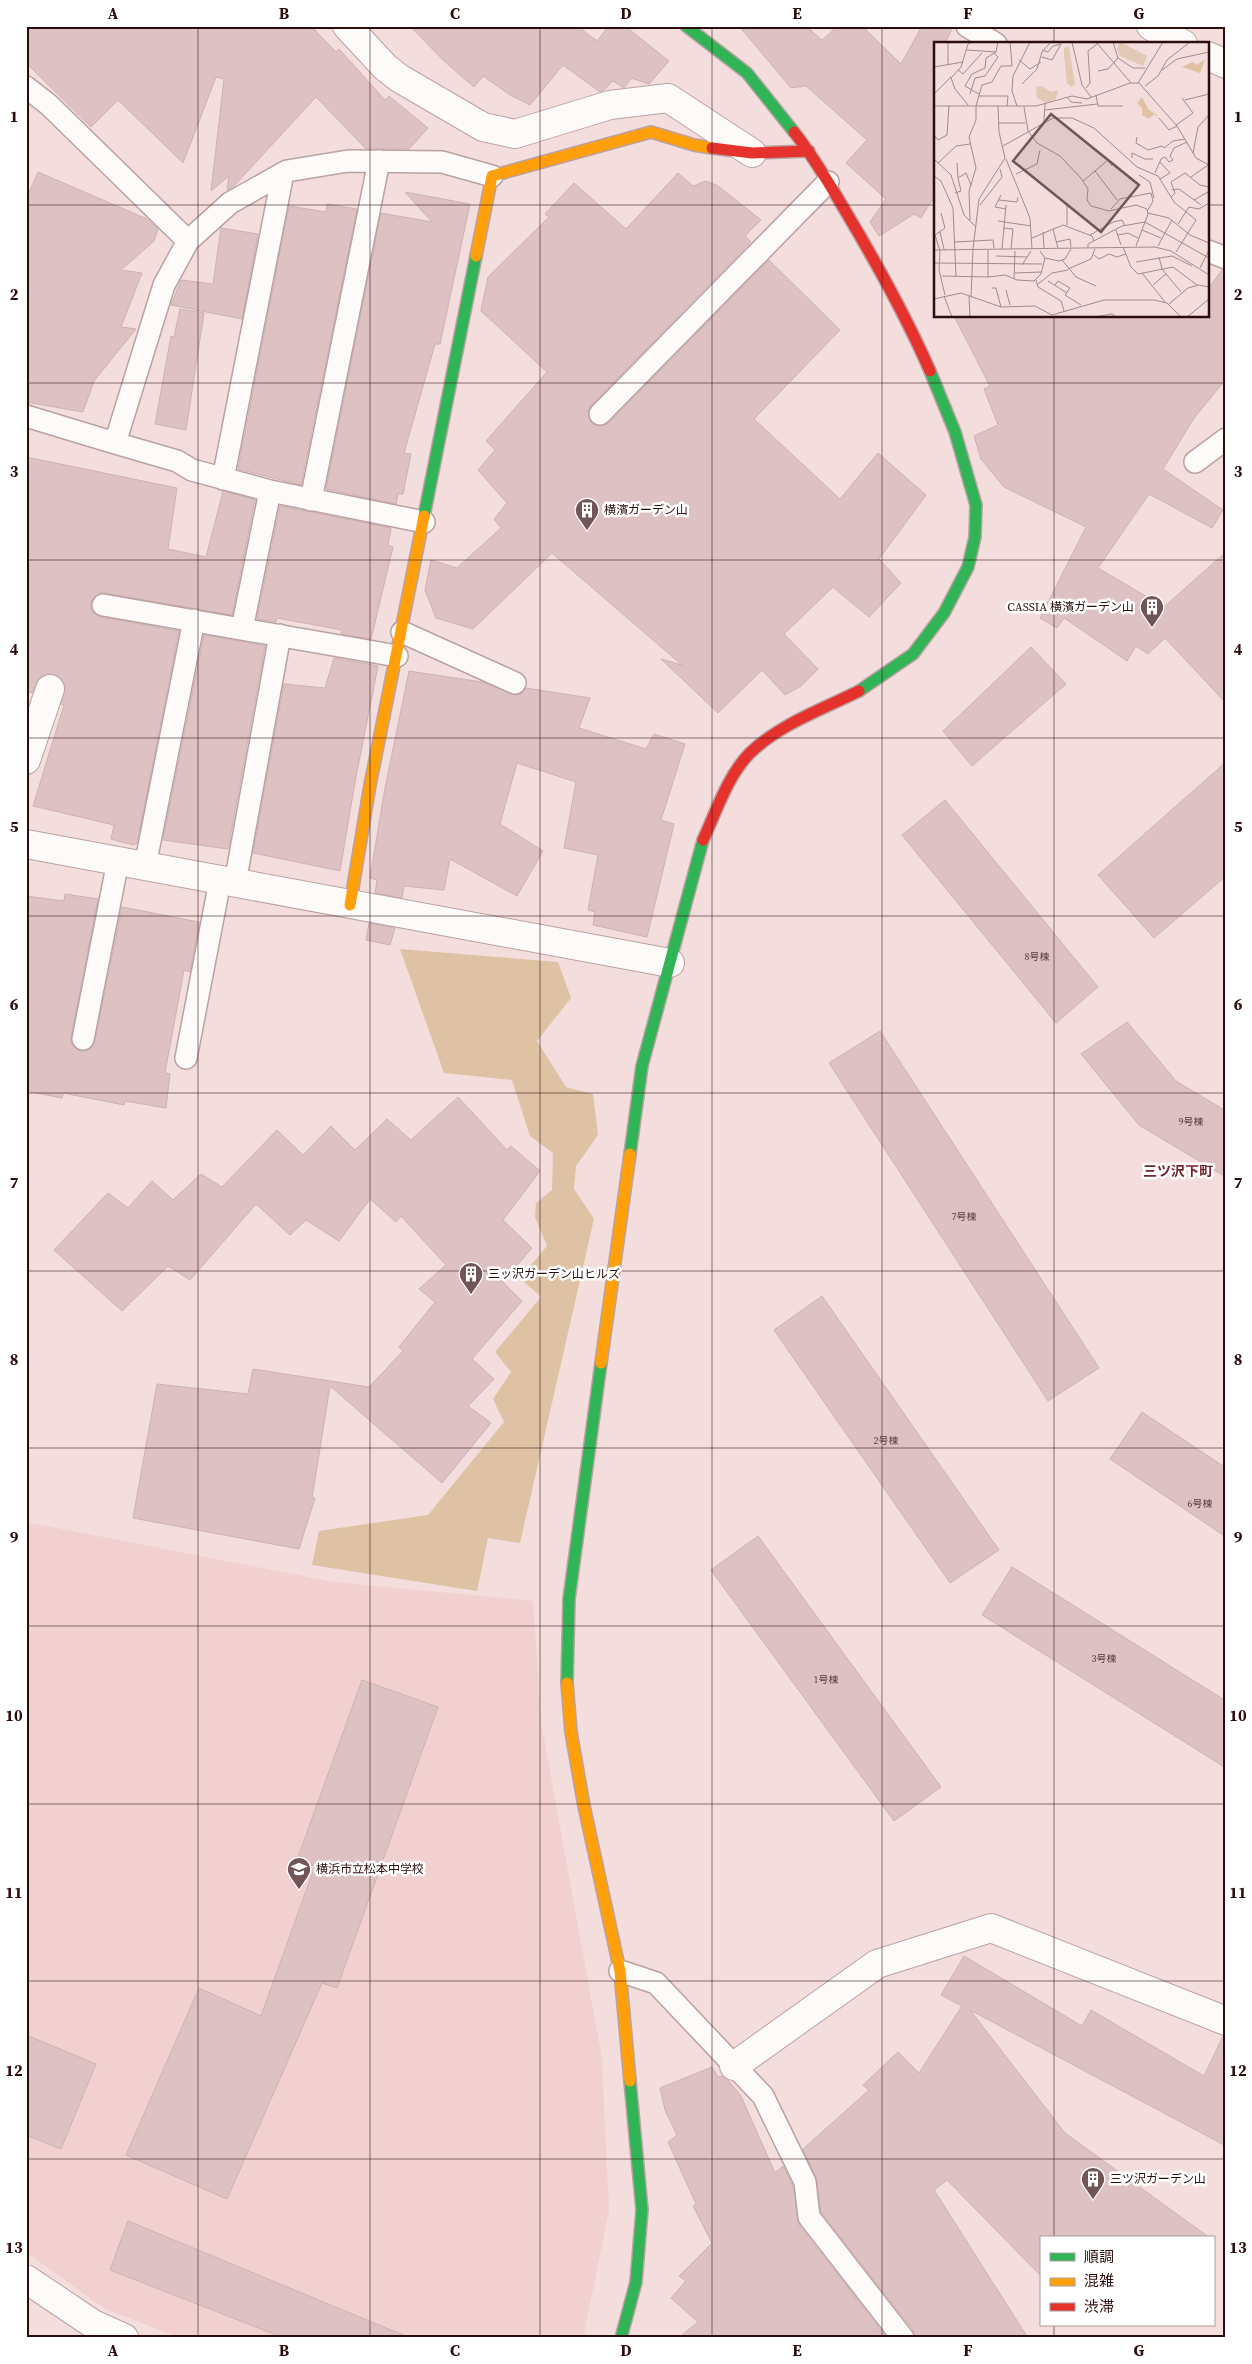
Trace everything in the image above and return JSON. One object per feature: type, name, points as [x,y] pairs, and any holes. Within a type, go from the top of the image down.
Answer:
[{"type":"street","points":[[347,26],[385,67],[399,78],[483,127],[515,134],[610,105],[668,98],[752,153]]},
{"type":"street","points":[[621,2338],[636,2282],[642,2210],[620,1971],[584,1806],[572,1732],[566,1673],[569,1599],[642,1066],[700,848],[732,777],[749,754],[773,734],[861,690],[913,654],[944,613],[968,567],[975,536],[976,505],[957,441],[915,336],[873,257],[828,182],[809,151],[747,73],[686,26]]},
{"type":"street","points":[[1152,26],[1180,42]]},
{"type":"street","points":[[1210,57],[1226,64]]},
{"type":"street","points":[[350,904],[370,784],[492,176],[651,132],[694,146],[752,153],[809,151]]},
{"type":"street","points":[[26,760],[50,689]]},
{"type":"street","points":[[26,844],[670,964]]},
{"type":"street","points":[[734,2066],[877,1964],[991,1928],[1226,2022]]},
{"type":"street","points":[[26,2279],[93,2324],[124,2338]]},
{"type":"lane","points":[[966,26],[993,42]]},
{"type":"lane","points":[[26,87],[49,106],[188,241]]},
{"type":"lane","points":[[115,443],[164,285],[188,241],[230,203],[287,170],[348,161],[442,162],[492,176]]},
{"type":"lane","points":[[311,500],[379,161]]},
{"type":"lane","points":[[223,479],[283,173]]},
{"type":"lane","points":[[600,414],[828,182]]},
{"type":"lane","points":[[1210,252],[1226,258]]},
{"type":"lane","points":[[26,416],[177,462],[192,470],[223,479],[311,500],[424,522]]},
{"type":"lane","points":[[1195,462],[1226,439]]},
{"type":"lane","points":[[242,629],[270,491]]},
{"type":"lane","points":[[103,605],[397,656]]},
{"type":"lane","points":[[146,866],[194,620]]},
{"type":"lane","points":[[402,632],[515,683]]},
{"type":"lane","points":[[186,1058],[228,882],[280,635]]},
{"type":"lane","points":[[83,1039],[118,861]]},
{"type":"lane","points":[[620,1971],[656,1983],[763,2096],[805,2182],[810,2217],[903,2338]]},
{"type":"shaded area","points":[[400,949],[558,962],[571,998],[537,1041],[566,1087],[593,1094],[598,1135],[576,1166],[574,1189],[594,1219],[520,1543],[488,1538],[477,1591],[312,1565],[319,1531],[428,1515],[504,1422],[493,1399],[511,1372],[495,1352],[541,1297],[520,1278],[547,1246],[535,1217],[536,1203],[552,1190],[553,1153],[530,1136],[512,1080],[444,1073]]},
{"type":"shaded area","name":"横浜市立松本中学校","points":[[26,1522],[334,1582],[533,1601],[541,1722],[602,2058],[609,2211],[583,2338],[181,2338],[105,2309],[26,2252]]},
{"type":"building","points":[[26,26],[311,26],[336,52],[339,49],[385,100],[389,96],[428,128],[409,149],[366,149],[316,97],[234,186],[227,190],[229,176],[211,191],[224,79],[216,77],[183,163],[118,100],[91,127],[26,63]]},
{"type":"building","points":[[410,26],[577,26],[597,41],[609,26],[625,26],[669,61],[649,84],[631,78],[624,88],[613,81],[600,92],[563,65],[530,105],[510,95],[483,76],[474,87],[444,61]]},
{"type":"building","points":[[739,26],[806,26],[822,40],[838,26],[862,26],[901,64],[922,26],[953,26],[946,42],[934,42],[934,197],[921,218],[914,214],[879,236],[870,222],[886,199],[846,163],[867,140],[806,86],[791,88]]},
{"type":"building","points":[[38,172],[147,219],[158,229],[154,241],[121,270],[142,273],[121,327],[136,329],[94,381],[83,412],[26,402],[26,199]]},
{"type":"building","points":[[678,173],[693,186],[706,181],[718,186],[761,220],[745,236],[751,242],[591,405],[588,411],[591,423],[597,426],[609,423],[769,260],[840,330],[754,419],[840,499],[878,453],[926,495],[879,559],[901,583],[869,617],[833,587],[784,634],[818,669],[801,686],[785,695],[762,670],[718,713],[661,659],[682,665],[552,553],[473,629],[436,618],[425,590],[431,560],[457,568],[501,528],[494,519],[507,503],[478,470],[495,450],[486,441],[547,372],[481,311],[488,277],[549,217],[545,214],[574,183],[626,229]]},
{"type":"building","points":[[405,192],[470,204],[440,344],[435,344],[404,453],[411,454],[403,494],[398,494],[396,504],[326,489],[381,213],[432,222]]},
{"type":"building","points":[[327,204],[357,209],[301,485],[238,469],[289,206],[326,212]]},
{"type":"building","points":[[221,228],[258,234],[242,319],[171,305],[181,280],[213,284]]},
{"type":"building","points":[[1222,270],[1226,270],[1226,379],[1194,418],[1163,469],[1223,510],[1212,528],[1149,494],[1098,568],[1164,607],[1226,552],[1226,703],[1165,638],[1148,654],[1136,646],[1127,661],[1064,618],[1057,628],[1040,618],[1086,527],[1004,487],[981,459],[974,436],[998,425],[984,389],[990,386],[955,318],[1210,318],[1210,286]]},
{"type":"building","points":[[180,309],[204,313],[186,430],[155,424],[171,336],[174,337]]},
{"type":"building","points":[[26,457],[177,488],[168,549],[206,557],[223,491],[255,500],[232,615],[105,593],[98,593],[91,602],[91,610],[100,617],[179,631],[137,843],[133,845],[111,839],[114,825],[33,806],[64,705],[61,704],[65,686],[61,678],[55,674],[47,674],[39,678],[32,693],[26,691]]},
{"type":"building","points":[[280,506],[391,528],[388,545],[393,547],[371,639],[341,634],[342,630],[277,618],[276,622],[257,619]]},
{"type":"building","points":[[204,635],[265,646],[228,849],[163,840]]},
{"type":"building","points":[[1031,647],[1066,684],[972,766],[943,731]]},
{"type":"building","points":[[334,658],[378,666],[340,871],[253,853],[284,684],[325,688]]},
{"type":"building","points":[[409,671],[482,682],[516,695],[522,693],[526,688],[590,698],[579,728],[646,749],[654,734],[685,744],[661,820],[674,824],[647,937],[593,925],[595,912],[588,910],[598,855],[564,848],[576,782],[517,763],[500,824],[543,851],[517,896],[450,859],[444,890],[404,886],[402,898],[375,893],[377,880],[370,878],[385,788]]},
{"type":"building","points":[[1226,762],[1226,876],[1154,938],[1098,875]]},
{"type":"building","points":[[945,800],[1098,987],[1056,1023],[902,835]]},
{"type":"building","points":[[65,894],[98,899],[71,1037],[71,1043],[80,1051],[87,1051],[95,1041],[122,907],[199,922],[190,972],[184,970],[165,1073],[170,1074],[166,1108],[125,1101],[124,1105],[63,1093],[62,1098],[26,1091],[26,896],[64,901]]},
{"type":"building","points":[[369,923],[395,928],[390,945],[366,940]]},
{"type":"building","points":[[1127,1022],[1176,1081],[1226,1111],[1226,1177],[1139,1125],[1081,1054]]},
{"type":"building","points":[[880,1031],[1099,1368],[1048,1401],[829,1063]]},
{"type":"building","name":"三ッ沢ガーデン山ヒルズ","points":[[458,1097],[507,1150],[511,1146],[540,1171],[503,1220],[532,1248],[503,1282],[522,1301],[472,1359],[494,1379],[468,1406],[491,1423],[442,1483],[330,1386],[312,1498],[315,1498],[299,1549],[133,1518],[157,1384],[248,1394],[253,1369],[369,1387],[403,1351],[399,1347],[435,1302],[419,1289],[446,1265],[401,1216],[396,1222],[370,1199],[339,1241],[306,1220],[290,1235],[256,1204],[190,1280],[168,1266],[122,1311],[54,1250],[108,1193],[128,1208],[152,1181],[173,1200],[201,1174],[222,1187],[277,1130],[303,1155],[331,1126],[355,1150],[387,1119],[411,1140]]},
{"type":"building","points":[[822,1296],[999,1550],[950,1583],[774,1330]]},
{"type":"building","points":[[1142,1412],[1226,1468],[1226,1537],[1110,1459]]},
{"type":"building","points":[[758,1536],[941,1787],[894,1821],[711,1570]]},
{"type":"building","points":[[1012,1567],[1226,1701],[1226,1768],[982,1615]]},
{"type":"building","points":[[362,1680],[438,1707],[337,1988],[322,1983],[227,2199],[126,2155],[199,1988],[261,2016],[315,1866],[297,1860]]},
{"type":"building","points":[[964,1956],[1082,2026],[1091,2010],[1204,2076],[1223,2036],[1226,2036],[1226,2146],[970,2010],[1065,2133],[1207,2236],[1040,2236],[1040,2275],[947,2180],[934,2190],[1028,2338],[915,2338],[913,2330],[821,2212],[817,2180],[803,2149],[869,2090],[863,2085],[898,2052],[919,2073],[962,2006],[941,1995]]},
{"type":"building","points":[[26,2035],[96,2064],[61,2149],[26,2135]]},
{"type":"building","points":[[712,2067],[718,2077],[722,2076],[728,2080],[741,2096],[775,2173],[783,2166],[793,2186],[799,2225],[887,2338],[678,2338],[698,2322],[671,2298],[686,2281],[679,2276],[712,2243],[693,2206],[696,2204],[668,2142],[677,2135],[665,2110],[660,2088]]},
{"type":"building","points":[[128,2221],[408,2338],[284,2338],[110,2270]]},
{"type":"traffic: fast","points":[[686,26],[747,73],[794,132]]},
{"type":"traffic: fast","points":[[424,516],[476,256]]},
{"type":"traffic: fast","points":[[859,691],[913,654],[944,613],[968,567],[975,537],[976,505],[955,432],[930,371]]},
{"type":"traffic: fast","points":[[630,1154],[642,1066],[703,840]]},
{"type":"traffic: fast","points":[[567,1683],[569,1599],[601,1363]]},
{"type":"traffic: fast","points":[[621,2338],[636,2282],[642,2210],[630,2081]]},
{"type":"traffic: slow","points":[[476,256],[492,176],[651,132],[694,145],[712,148]]},
{"type":"traffic: slow","points":[[350,905],[370,785],[424,516]]},
{"type":"traffic: slow","points":[[601,1363],[630,1154]]},
{"type":"traffic: slow","points":[[567,1683],[571,1732],[584,1806],[620,1971],[630,2081]]},
{"type":"traffic: jam","points":[[794,132],[822,171],[869,251],[901,310],[930,371]]},
{"type":"traffic: jam","points":[[712,148],[752,153],[809,151]]},
{"type":"traffic: jam","points":[[703,840],[729,783],[750,753],[788,725],[859,691]]},
{"type":"place","name":"横濱ガーデン山","points":[[587,531]]},
{"type":"place","name":"CASSIA 横濱ガーデン山","points":[[1152,628]]},
{"type":"place","name":"三ッ沢ガーデン山ヒルズ","points":[[471,1295]]},
{"type":"place","name":"横浜市立松本中学校","points":[[299,1890]]},
{"type":"place","name":"三ツ沢ガーデン山","points":[[1093,2200]]},
{"type":"district","name":"三ツ沢下町","points":[[1178,1171]]}]
